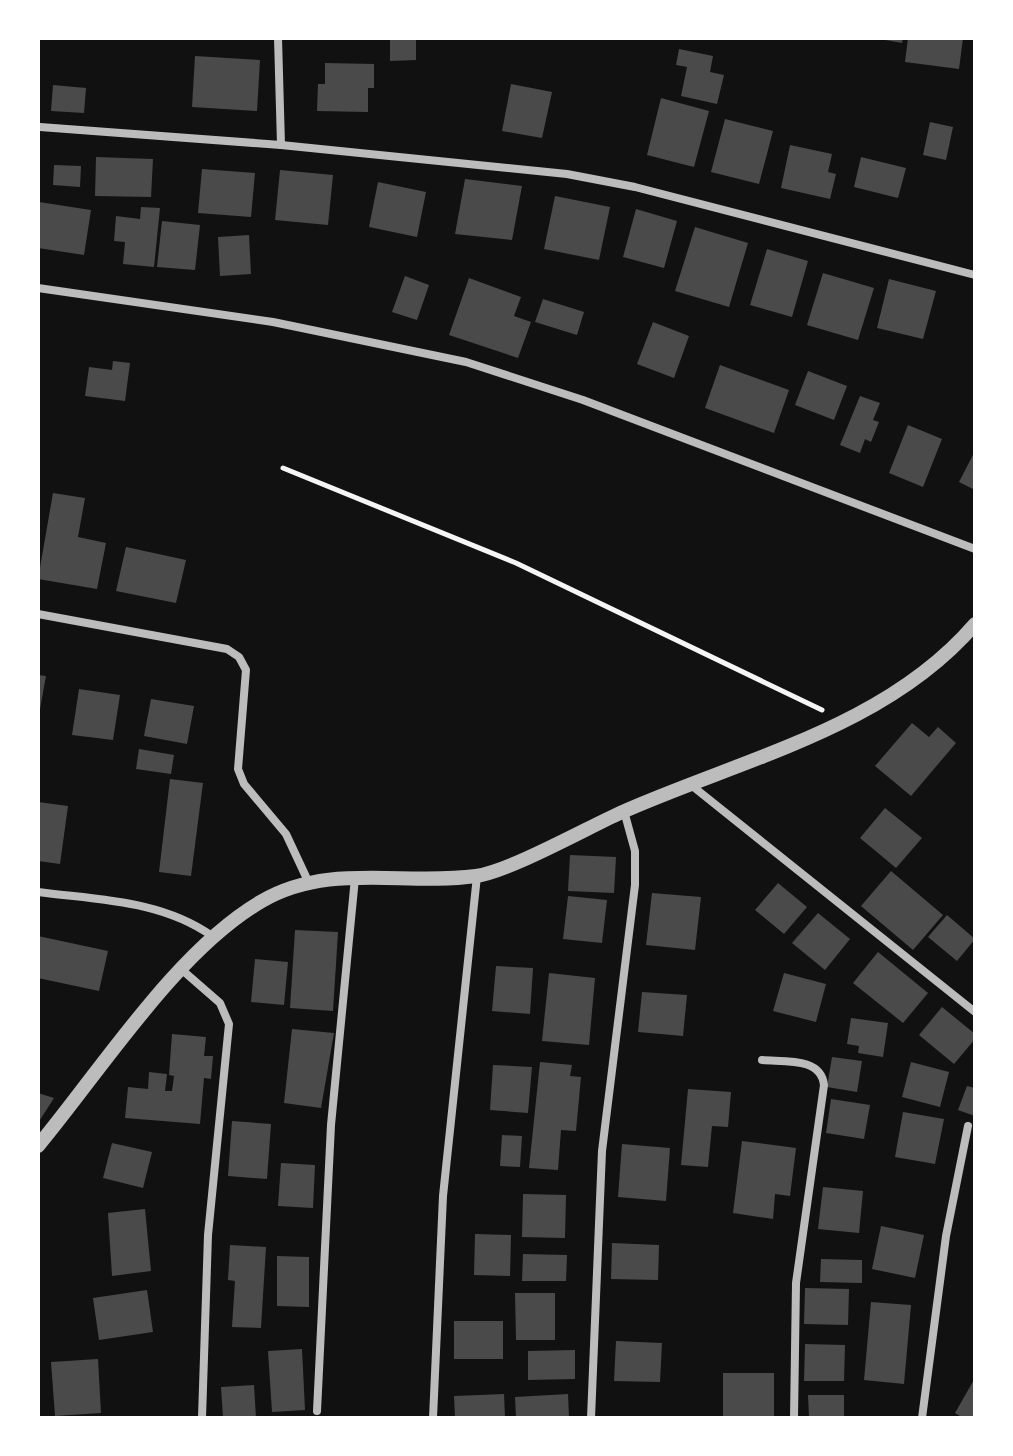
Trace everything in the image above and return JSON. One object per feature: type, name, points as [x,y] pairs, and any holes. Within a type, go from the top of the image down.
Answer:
[{"type":"street","points":[[278,38],[281,145]]},
{"type":"street","points":[[40,127],[281,145],[567,174],[635,187],[975,275]]},
{"type":"street","points":[[38,288],[273,322],[466,362],[583,400],[975,549]]},
{"type":"street","points":[[38,614],[227,649],[239,657],[246,670],[238,769],[244,784],[286,834],[308,881]]},
{"type":"street","points":[[38,1146],[181,969],[212,936],[264,900],[308,881],[355,877],[477,876],[844,720],[927,671],[975,624]]},
{"type":"street","points":[[691,785],[975,1012]]},
{"type":"street","points":[[591,1418],[602,1151],[635,885],[635,851],[624,811]]},
{"type":"street","points":[[433,1418],[441,1228],[477,876]]},
{"type":"street","points":[[317,1411],[331,1125],[355,877]]},
{"type":"street","points":[[38,892],[163,909],[188,919],[212,936]]},
{"type":"street","points":[[181,969],[220,1003],[229,1024],[208,1235],[202,1418]]},
{"type":"street","points":[[762,1060],[812,1065],[821,1072],[824,1085],[796,1283],[794,1418]]},
{"type":"street","points":[[922,1418],[946,1236],[968,1126]]},
{"type":"path","points":[[283,468],[516,563],[844,720]]},
{"type":"building","points":[[390,38],[416,38],[416,60],[390,61]]},
{"type":"building","points":[[874,38],[903,38],[902,43]]},
{"type":"building","points":[[908,38],[963,38],[959,69],[905,62]]},
{"type":"building","points":[[679,49],[713,56],[710,72],[724,75],[717,104],[681,96],[687,67],[676,65]]},
{"type":"building","points":[[195,56],[260,60],[257,111],[192,107]]},
{"type":"building","points":[[325,63],[374,64],[374,88],[368,88],[368,112],[317,111],[318,84],[325,84]]},
{"type":"building","points":[[511,84],[552,92],[542,138],[502,131]]},
{"type":"building","points":[[53,85],[86,88],[84,113],[51,111]]},
{"type":"building","points":[[661,98],[709,111],[694,167],[647,155]]},
{"type":"building","points":[[725,119],[773,131],[759,184],[711,172]]},
{"type":"building","points":[[930,122],[953,127],[946,160],[923,155]]},
{"type":"building","points":[[790,145],[832,154],[828,172],[836,174],[830,199],[781,188]]},
{"type":"building","points":[[96,157],[153,159],[151,197],[95,196]]},
{"type":"building","points":[[861,157],[906,168],[898,198],[854,187]]},
{"type":"building","points":[[54,165],[81,166],[80,187],[53,185]]},
{"type":"building","points":[[202,169],[255,173],[251,217],[198,213]]},
{"type":"building","points":[[280,170],[333,175],[328,225],[275,220]]},
{"type":"building","points":[[465,179],[522,186],[512,240],[455,234]]},
{"type":"building","points":[[378,182],[426,192],[417,237],[369,227]]},
{"type":"building","points":[[555,196],[610,207],[599,260],[544,249]]},
{"type":"building","points":[[39,202],[91,210],[84,255],[38,248]]},
{"type":"building","points":[[141,207],[160,208],[154,267],[123,264],[125,242],[114,241],[116,216],[140,219]]},
{"type":"building","points":[[636,209],[677,221],[664,268],[623,257]]},
{"type":"building","points":[[162,221],[200,225],[195,270],[157,267]]},
{"type":"building","points":[[695,227],[748,243],[729,307],[675,291]]},
{"type":"building","points":[[249,235],[251,274],[220,276],[218,237]]},
{"type":"building","points":[[767,249],[808,261],[792,317],[750,305]]},
{"type":"building","points":[[823,273],[874,288],[858,340],[807,325]]},
{"type":"building","points":[[405,276],[429,285],[417,320],[392,312]]},
{"type":"building","points":[[469,278],[521,297],[514,316],[531,322],[518,358],[449,335]]},
{"type":"building","points":[[889,279],[936,291],[923,339],[877,328]]},
{"type":"building","points":[[543,299],[584,312],[577,335],[535,322]]},
{"type":"building","points":[[653,322],[689,336],[674,378],[637,364]]},
{"type":"building","points":[[113,361],[130,363],[125,401],[85,396],[89,367],[112,370]]},
{"type":"building","points":[[720,365],[789,390],[774,433],[705,408]]},
{"type":"building","points":[[808,371],[847,386],[834,420],[795,405]]},
{"type":"building","points":[[860,396],[880,403],[873,420],[879,422],[871,442],[865,439],[860,453],[840,445]]},
{"type":"building","points":[[908,425],[942,439],[923,487],[889,473]]},
{"type":"building","points":[[975,451],[975,490],[959,482]]},
{"type":"building","points":[[53,493],[85,498],[78,537],[106,543],[97,589],[38,579]]},
{"type":"building","points":[[126,547],[186,560],[176,603],[116,591]]},
{"type":"building","points":[[38,675],[46,676],[40,709],[38,709]]},
{"type":"building","points":[[79,689],[120,695],[113,740],[72,735]]},
{"type":"building","points":[[151,699],[194,706],[187,744],[144,736]]},
{"type":"building","points":[[912,723],[929,737],[938,727],[956,743],[911,796],[875,766]]},
{"type":"building","points":[[139,749],[174,755],[171,774],[136,769]]},
{"type":"building","points":[[170,779],[203,783],[191,876],[159,872]]},
{"type":"building","points":[[38,802],[68,806],[60,864],[38,861]]},
{"type":"building","points":[[885,808],[922,838],[896,868],[860,838]]},
{"type":"building","points":[[570,855],[616,857],[614,893],[568,891]]},
{"type":"building","points":[[891,871],[943,915],[913,950],[861,906]]},
{"type":"building","points":[[778,883],[807,907],[784,934],[755,910]]},
{"type":"building","points":[[652,893],[701,897],[695,950],[646,945]]},
{"type":"building","points":[[568,896],[607,900],[602,943],[563,939]]},
{"type":"building","points":[[818,913],[850,939],[825,970],[792,943]]},
{"type":"building","points":[[947,915],[975,939],[957,961],[928,937]]},
{"type":"building","points":[[295,930],[338,932],[333,1011],[290,1008]]},
{"type":"building","points":[[38,936],[108,951],[99,991],[38,978]]},
{"type":"building","points":[[878,952],[928,993],[903,1023],[853,983]]},
{"type":"building","points":[[255,959],[288,962],[284,1005],[251,1002]]},
{"type":"building","points":[[496,966],[533,968],[530,1014],[492,1011]]},
{"type":"building","points":[[549,973],[595,978],[589,1045],[542,1041]]},
{"type":"building","points":[[784,973],[826,984],[816,1022],[773,1011]]},
{"type":"building","points":[[642,992],[687,995],[683,1036],[638,1032]]},
{"type":"building","points":[[942,1007],[975,1034],[975,1039],[954,1064],[919,1035]]},
{"type":"building","points":[[851,1018],[888,1023],[883,1057],[858,1053],[859,1046],[847,1044]]},
{"type":"building","points":[[292,1029],[334,1033],[321,1108],[284,1103]]},
{"type":"building","points":[[172,1034],[206,1037],[204,1056],[213,1056],[211,1079],[204,1078],[200,1124],[125,1118],[128,1087],[148,1089],[149,1072],[167,1074],[165,1091],[172,1091],[174,1076],[169,1075]]},
{"type":"building","points":[[832,1057],[862,1061],[857,1092],[827,1087]]},
{"type":"building","points":[[540,1062],[572,1065],[570,1076],[581,1077],[576,1131],[561,1130],[558,1170],[529,1168]]},
{"type":"building","points":[[911,1062],[949,1072],[940,1107],[902,1097]]},
{"type":"building","points":[[493,1065],[532,1067],[528,1113],[490,1110]]},
{"type":"building","points":[[967,1086],[975,1088],[975,1116],[958,1110]]},
{"type":"building","points":[[688,1089],[731,1092],[728,1127],[712,1126],[708,1167],[681,1165]]},
{"type":"building","points":[[38,1093],[54,1098],[38,1123]]},
{"type":"building","points":[[831,1099],[870,1105],[864,1139],[826,1133]]},
{"type":"building","points":[[903,1112],[944,1119],[935,1164],[895,1157]]},
{"type":"building","points":[[232,1121],[271,1124],[267,1179],[228,1176]]},
{"type":"building","points":[[502,1135],[522,1136],[520,1167],[500,1166]]},
{"type":"building","points":[[742,1141],[796,1148],[790,1196],[775,1194],[773,1219],[733,1213]]},
{"type":"building","points":[[112,1143],[152,1152],[143,1188],[103,1178]]},
{"type":"building","points":[[622,1144],[670,1148],[666,1201],[618,1197]]},
{"type":"building","points":[[281,1163],[315,1165],[313,1208],[278,1206]]},
{"type":"building","points":[[823,1187],[863,1191],[859,1233],[818,1229]]},
{"type":"building","points":[[523,1194],[566,1195],[565,1238],[522,1237]]},
{"type":"building","points":[[145,1209],[151,1271],[112,1276],[108,1213]]},
{"type":"building","points":[[881,1226],[924,1235],[915,1278],[872,1269]]},
{"type":"building","points":[[475,1234],[511,1235],[510,1276],[474,1275]]},
{"type":"building","points":[[612,1243],[659,1245],[658,1280],[611,1279]]},
{"type":"building","points":[[230,1245],[266,1247],[261,1328],[232,1327],[235,1281],[228,1280]]},
{"type":"building","points":[[523,1254],[567,1255],[566,1281],[522,1281]]},
{"type":"building","points":[[277,1256],[309,1257],[309,1307],[277,1306]]},
{"type":"building","points":[[821,1259],[862,1260],[862,1283],[820,1282]]},
{"type":"building","points":[[805,1288],[849,1289],[848,1325],[804,1324]]},
{"type":"building","points":[[147,1290],[153,1332],[99,1340],[93,1298]]},
{"type":"building","points":[[515,1293],[555,1293],[555,1340],[516,1340]]},
{"type":"building","points":[[871,1302],[911,1305],[904,1384],[864,1380]]},
{"type":"building","points":[[454,1321],[503,1321],[503,1359],[454,1359]]},
{"type":"building","points":[[616,1341],[662,1343],[660,1382],[614,1381]]},
{"type":"building","points":[[805,1344],[845,1345],[844,1381],[804,1381]]},
{"type":"building","points":[[302,1349],[305,1410],[272,1412],[268,1351]]},
{"type":"building","points":[[575,1350],[575,1379],[528,1380],[528,1351]]},
{"type":"building","points":[[98,1359],[101,1413],[55,1416],[51,1362]]},
{"type":"building","points":[[723,1373],[774,1373],[774,1418],[723,1418]]},
{"type":"building","points":[[975,1378],[975,1418],[963,1418],[955,1413]]},
{"type":"building","points":[[254,1385],[256,1418],[223,1418],[221,1387]]},
{"type":"building","points":[[504,1394],[505,1418],[455,1418],[454,1396]]},
{"type":"building","points":[[568,1394],[569,1418],[516,1418],[515,1397]]},
{"type":"building","points":[[808,1395],[844,1395],[844,1418],[809,1418]]}]
